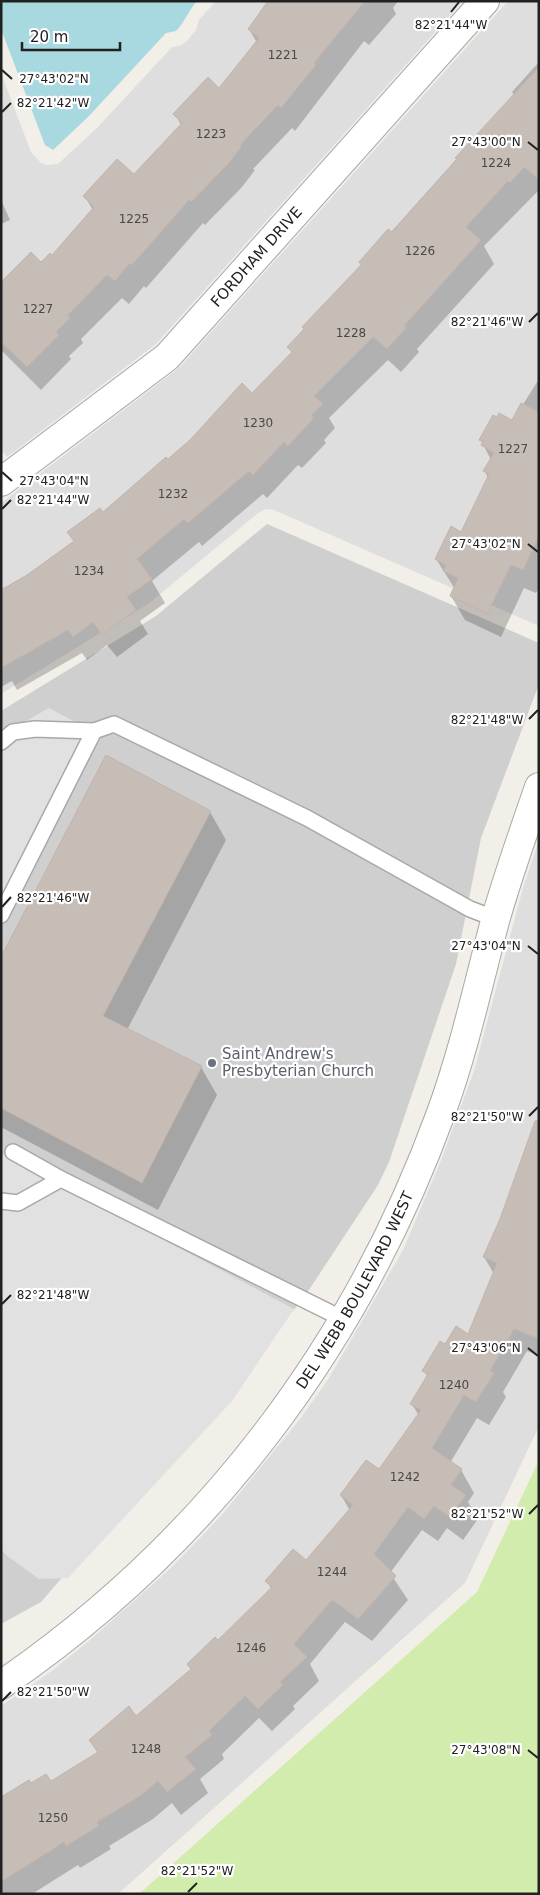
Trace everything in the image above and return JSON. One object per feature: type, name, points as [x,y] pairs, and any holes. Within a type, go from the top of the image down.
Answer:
[{"type":"street","name":"FORDHAM DRIVE","points":[[1,482],[167,357],[485,1]]},
{"type":"street","name":"DEL WEBB BOULEVARD WEST","points":[[1,1685],[44,1655],[110,1601],[160,1555],[209,1505],[286,1410],[345,1320],[387,1243],[442,1111],[457,1066],[496,919],[539,787]]},
{"type":"lane","points":[[1,742],[13,732],[35,729],[94,731],[114,724],[307,818],[470,909],[496,919]]},
{"type":"lane","points":[[1,915],[94,731]]},
{"type":"lane","points":[[13,1152],[61,1179],[345,1320]]},
{"type":"lane","points":[[1,1202],[18,1203],[61,1179]]},
{"type":"shaded area","points":[[216,1],[463,1],[156,344],[7,457],[1,449],[1,73],[31,152],[41,163],[48,165],[58,164],[98,127],[172,47],[180,46],[187,41],[196,30],[199,20]]},
{"type":"shaded area","points":[[508,1],[539,1],[539,626],[274,510],[266,509],[258,513],[148,604],[1,694],[1,503],[179,368]]},
{"type":"shaded area","name":"Saint Andrew's Presbyterian Church","points":[[267,524],[539,643],[539,684],[481,838],[456,964],[389,1162],[378,1185],[303,1299],[41,1602],[1,1624],[1,711],[156,616]]},
{"type":"shaded area","points":[[49,708],[90,730],[1,909],[1,735]]},
{"type":"shaded area","points":[[539,840],[539,1426],[465,1583],[118,1894],[1,1894],[1,1706],[53,1670],[90,1640],[172,1567],[221,1516],[300,1419],[329,1378],[403,1250],[440,1163],[474,1071],[523,888]]},
{"type":"shaded area","points":[[1,1153],[294,1309],[232,1401],[68,1578],[39,1579],[6,1555],[1,1549]]},
{"type":"green space","points":[[539,1460],[539,1894],[139,1894],[477,1592]]},
{"type":"water","points":[[1,1],[197,1],[176,31],[166,33],[88,117],[53,150],[45,145],[1,29]]},
{"type":"building","points":[[268,1],[365,1],[314,63],[316,65],[281,108],[278,105],[240,145],[242,146],[229,163],[191,202],[189,200],[132,265],[130,263],[115,281],[107,275],[68,315],[70,318],[56,332],[59,335],[27,367],[1,342],[1,282],[31,252],[41,262],[50,253],[52,255],[94,207],[83,196],[117,159],[134,174],[182,123],[173,114],[208,77],[219,88],[259,38],[248,29]]},
{"type":"building","points":[[539,67],[539,180],[524,167],[510,183],[508,181],[466,227],[481,240],[404,326],[406,328],[387,349],[373,337],[314,396],[323,404],[311,416],[314,418],[288,446],[284,442],[253,475],[249,471],[188,523],[184,519],[137,559],[152,579],[127,597],[136,610],[102,635],[93,622],[73,637],[68,630],[1,668],[1,590],[27,575],[74,541],[67,532],[100,508],[103,512],[166,457],[168,459],[190,440],[242,383],[252,393],[292,352],[287,347],[304,329],[302,327],[361,265],[359,262],[388,229],[392,232],[457,159],[455,158]]},
{"type":"building","points":[[521,403],[539,412],[539,536],[523,570],[511,565],[487,614],[450,596],[458,578],[443,571],[446,565],[435,559],[451,526],[461,532],[489,474],[483,471],[494,453],[481,445],[483,442],[479,440],[493,415],[497,417],[499,413],[512,420]]},
{"type":"building","points":[[106,755],[211,811],[103,1016],[202,1066],[142,1183],[1,1108],[1,957]]},
{"type":"building","points":[[535,1121],[539,1121],[539,1339],[514,1329],[490,1371],[494,1373],[476,1402],[464,1395],[432,1448],[462,1469],[451,1485],[466,1495],[450,1517],[434,1506],[424,1519],[408,1507],[374,1554],[396,1576],[358,1619],[332,1600],[294,1644],[307,1657],[280,1682],[283,1685],[258,1709],[245,1696],[209,1731],[212,1735],[185,1757],[196,1769],[167,1792],[158,1781],[140,1796],[97,1822],[99,1826],[66,1846],[64,1842],[1,1882],[1,1797],[29,1780],[31,1783],[46,1774],[51,1781],[98,1752],[89,1740],[129,1706],[136,1716],[191,1669],[187,1664],[215,1637],[218,1640],[272,1587],[265,1581],[293,1549],[306,1560],[353,1505],[340,1495],[366,1460],[379,1469],[421,1410],[410,1404],[428,1374],[422,1371],[440,1341],[445,1344],[456,1326],[468,1334],[497,1263],[483,1257],[500,1219]]},
{"type":"place","name":"Saint Andrew's Presbyterian Church","points":[[212,1063]]}]
